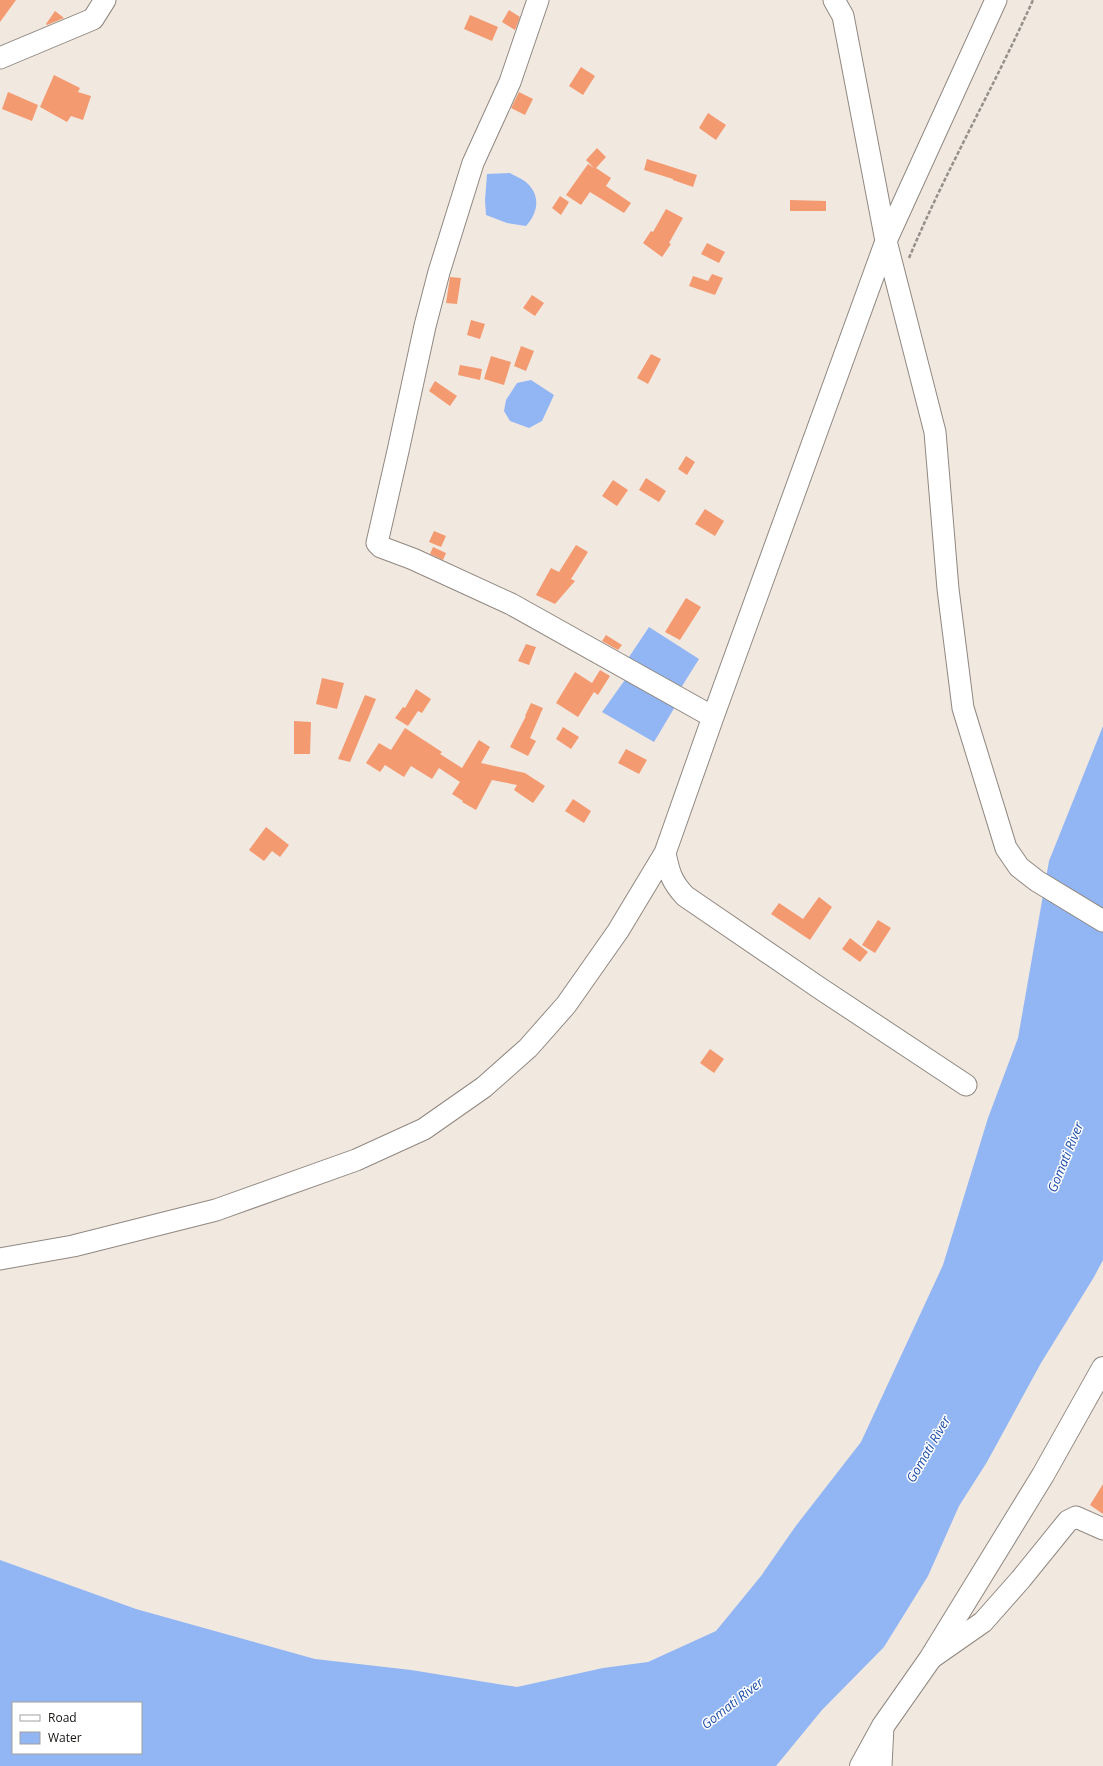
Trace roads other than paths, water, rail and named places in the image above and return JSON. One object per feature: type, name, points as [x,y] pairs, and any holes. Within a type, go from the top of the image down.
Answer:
[{"type":"main road","points":[[861,1766],[882,1726],[930,1659],[1043,1475],[1103,1368]]},
{"type":"street","points":[[0,58],[93,19],[105,0]]},
{"type":"street","points":[[538,0],[510,82],[473,163],[439,272],[425,326],[377,543],[381,547],[413,559],[511,604],[713,717]]},
{"type":"street","points":[[834,0],[843,16],[886,241],[935,432],[948,589],[963,708],[1006,848],[1019,867],[1037,881],[1103,921]]},
{"type":"street","points":[[0,1259],[73,1246],[216,1210],[356,1160],[424,1129],[484,1087],[528,1048],[566,1005],[614,937],[665,853],[886,241],[996,0]]},
{"type":"street","points":[[665,853],[669,874],[676,886],[685,896],[820,989],[966,1085]]},
{"type":"street","points":[[930,1659],[983,1622],[1021,1579],[1068,1521],[1076,1517],[1103,1529]]},
{"type":"street","points":[[881,1766],[882,1726]]},
{"type":"water","points":[[510,173],[521,179],[531,188],[536,199],[533,216],[526,226],[507,223],[486,215],[485,200],[487,174]]},
{"type":"water","points":[[531,380],[554,395],[542,421],[529,428],[510,421],[504,411],[506,400],[517,383]]},
{"type":"water","points":[[649,627],[699,659],[679,691],[627,660]]},
{"type":"water","points":[[627,677],[676,705],[654,742],[602,712]]},
{"type":"water","name":"Gomati River","points":[[1103,726],[1103,1260],[1041,1363],[987,1462],[959,1506],[928,1576],[884,1647],[822,1710],[776,1766],[0,1766],[0,1560],[136,1609],[315,1659],[411,1670],[517,1687],[603,1668],[648,1662],[716,1631],[761,1576],[795,1527],[861,1442],[943,1265],[988,1118],[1018,1038],[1049,861]]}]
